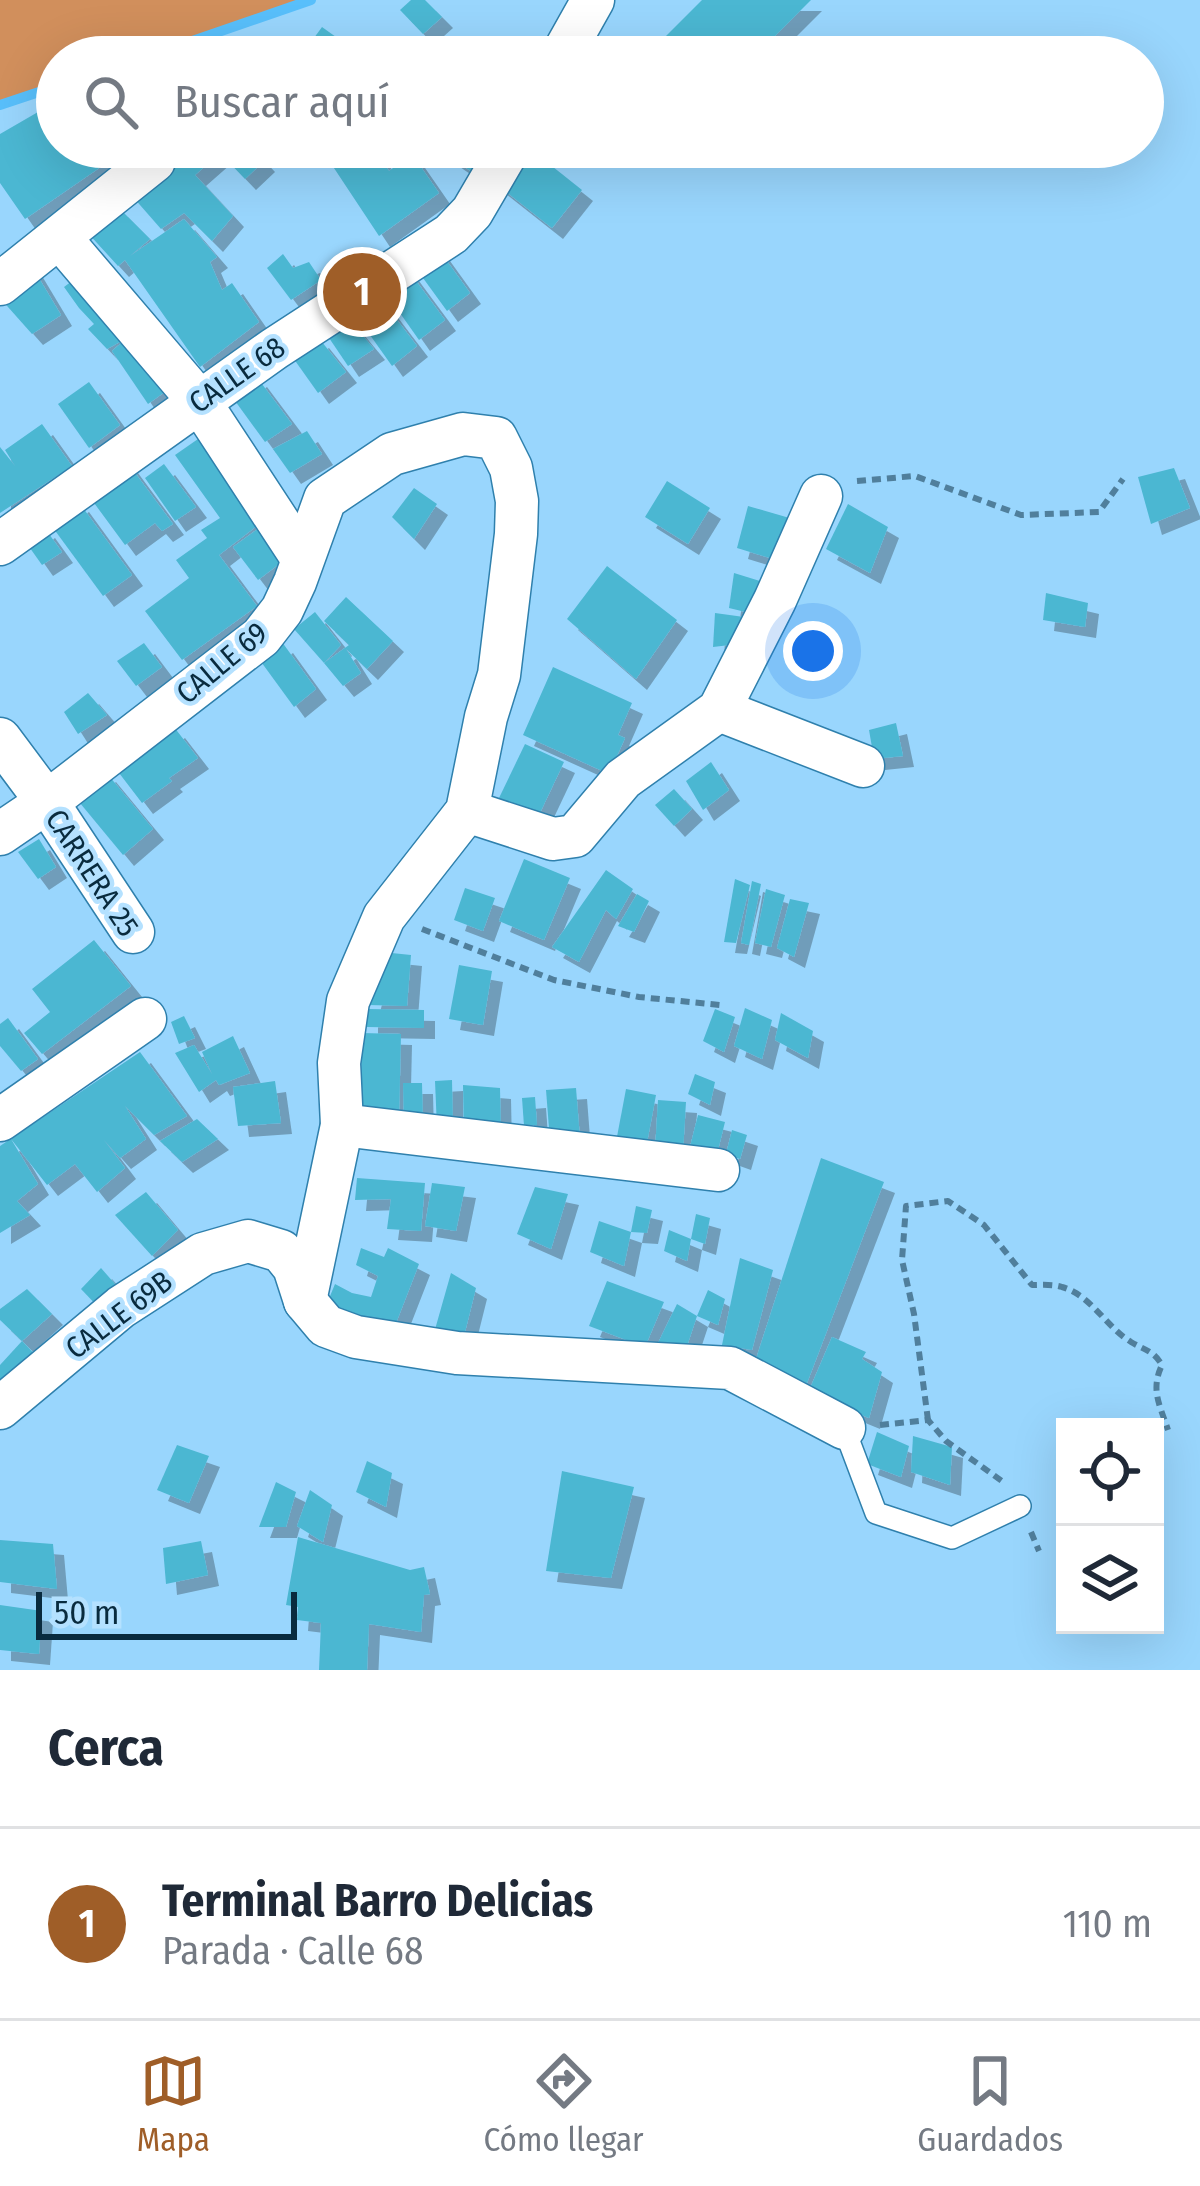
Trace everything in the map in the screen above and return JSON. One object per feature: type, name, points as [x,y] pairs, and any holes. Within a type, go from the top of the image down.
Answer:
[{"type":"street","points":[[573,36],[593,0]]},
{"type":"street","points":[[0,284],[145,168]]},
{"type":"street","name":"CALLE 68","points":[[0,544],[199,400],[451,235],[472,212],[497,168]]},
{"type":"street","points":[[60,238],[199,400],[302,558]]},
{"type":"street","name":"CALLE 69","points":[[0,834],[261,637],[282,610],[325,499],[392,454],[463,434],[504,453],[517,501],[499,675],[467,811]]},
{"type":"street","points":[[821,496],[719,710],[623,779],[575,836],[553,839],[467,811],[384,917],[348,1001],[339,1063],[342,1125],[305,1301],[326,1325],[356,1337],[457,1353],[730,1367],[844,1428]]},
{"type":"street","points":[[719,710],[862,766]]},
{"type":"street","name":"CARRERA 25","points":[[0,739],[134,932]]},
{"type":"street","points":[[0,1120],[146,1019]]},
{"type":"street","points":[[342,1125],[718,1170]]},
{"type":"street","name":"CALLE 69B","points":[[0,1408],[121,1307],[203,1254],[248,1241],[281,1251],[294,1267],[305,1301]]},
{"type":"lane","points":[[844,1428],[876,1513],[952,1538],[1020,1506]]},
{"type":"path","points":[[821,496],[846,482],[915,476],[1021,515],[1099,512],[1123,478]]},
{"type":"path","points":[[384,917],[554,980],[639,997],[720,1005]]},
{"type":"path","points":[[1039,1551],[1013,1489],[946,1441],[928,1420],[902,1260],[906,1206],[948,1201],[984,1225],[1032,1285],[1062,1286],[1086,1300],[1132,1343],[1155,1353],[1162,1364],[1156,1392],[1168,1430]]},
{"type":"path","points":[[844,1428],[928,1420]]},
{"type":"shaded area","points":[[0,0],[310,0],[203,36],[36,36],[36,92],[0,105]]},
{"type":"building","points":[[411,0],[425,0],[442,17],[423,34],[400,10]]},
{"type":"building","points":[[702,0],[811,0],[775,36],[666,36]]},
{"type":"building","points":[[36,113],[36,168],[99,168],[25,219],[0,183],[0,134]]},
{"type":"building","points":[[152,168],[203,168],[195,175],[233,216],[212,241],[184,213],[161,229],[126,189]]},
{"type":"building","points":[[234,168],[257,168],[245,179]]},
{"type":"building","points":[[334,168],[422,168],[439,193],[379,236]]},
{"type":"building","points":[[509,168],[554,168],[582,190],[552,228],[495,183]]},
{"type":"building","points":[[117,206],[150,239],[130,256],[184,219],[217,257],[210,262],[222,290],[232,283],[259,322],[200,367],[125,260],[118,266],[86,231]]},
{"type":"building","points":[[439,250],[470,293],[447,311],[415,267]]},
{"type":"building","points":[[283,254],[293,268],[309,262],[321,280],[291,300],[267,268]]},
{"type":"building","points":[[31,265],[61,315],[32,334],[0,298]]},
{"type":"building","points":[[408,270],[445,320],[419,340],[383,289]]},
{"type":"building","points":[[80,275],[127,338],[107,349],[88,329],[94,324],[64,287]]},
{"type":"building","points":[[378,295],[417,346],[392,366],[353,311]]},
{"type":"building","points":[[348,318],[374,349],[348,366],[325,332]]},
{"type":"building","points":[[318,337],[346,372],[318,393],[291,355]]},
{"type":"building","points":[[127,338],[166,391],[148,404],[112,351]]},
{"type":"building","points":[[256,376],[292,424],[265,442],[230,394]]},
{"type":"building","points":[[89,382],[120,425],[89,448],[58,404]]},
{"type":"building","points":[[42,424],[72,466],[0,513],[0,447],[15,466],[5,450]]},
{"type":"building","points":[[307,431],[322,454],[290,473],[273,449]]},
{"type":"building","points":[[198,439],[258,525],[219,555],[257,606],[182,660],[145,611],[189,578],[176,560],[207,538],[201,530],[220,518],[175,455]]},
{"type":"building","points":[[127,462],[173,524],[162,531],[155,523],[125,545],[86,492]]},
{"type":"building","points":[[164,464],[196,507],[175,521],[145,478]]},
{"type":"building","points":[[1174,468],[1190,508],[1151,524],[1138,477]]},
{"type":"building","points":[[667,481],[710,508],[688,544],[645,517]]},
{"type":"building","points":[[414,488],[437,504],[414,539],[392,517]]},
{"type":"building","points":[[78,501],[132,575],[103,596],[48,521]]},
{"type":"building","points":[[848,504],[888,527],[870,573],[826,549]]},
{"type":"building","points":[[748,506],[793,519],[780,561],[737,548]]},
{"type":"building","points":[[44,527],[62,552],[42,565],[25,541]]},
{"type":"building","points":[[259,528],[283,561],[258,580],[233,547]]},
{"type":"building","points":[[607,566],[677,620],[636,679],[567,619]]},
{"type":"building","points":[[734,573],[773,585],[758,615],[729,608]]},
{"type":"building","points":[[1046,593],[1088,603],[1085,627],[1043,620]]},
{"type":"building","points":[[346,597],[393,641],[367,669],[346,649],[361,673],[343,686],[324,663],[349,645],[324,621]]},
{"type":"building","points":[[315,612],[341,645],[324,663],[294,629]]},
{"type":"building","points":[[715,613],[744,617],[747,643],[713,647]]},
{"type":"building","points":[[282,642],[316,689],[294,707],[259,659]]},
{"type":"building","points":[[144,643],[162,667],[136,686],[117,661]]},
{"type":"building","points":[[553,667],[632,703],[618,735],[625,738],[609,774],[523,735]]},
{"type":"building","points":[[88,693],[107,715],[78,734],[64,712]]},
{"type":"building","points":[[896,723],[903,756],[874,759],[869,730]]},
{"type":"building","points":[[174,727],[198,758],[142,803],[116,769]]},
{"type":"building","points":[[525,744],[564,762],[538,817],[499,798]]},
{"type":"building","points":[[711,762],[729,790],[703,810],[686,781]]},
{"type":"building","points":[[105,771],[153,829],[123,855],[75,797]]},
{"type":"building","points":[[674,789],[692,809],[674,826],[655,805]]},
{"type":"building","points":[[39,839],[56,867],[38,879],[18,852]]},
{"type":"building","points":[[524,859],[570,878],[544,940],[499,921]]},
{"type":"building","points":[[606,870],[633,889],[616,919],[606,910],[579,962],[552,947]]},
{"type":"building","points":[[735,879],[750,885],[736,943],[724,942]]},
{"type":"building","points":[[752,881],[761,884],[749,945],[741,943]]},
{"type":"building","points":[[465,888],[495,898],[483,931],[454,920]]},
{"type":"building","points":[[766,889],[785,895],[771,947],[755,943]]},
{"type":"building","points":[[637,894],[649,901],[634,932],[618,926]]},
{"type":"building","points":[[790,899],[809,903],[794,957],[777,948]]},
{"type":"building","points":[[94,940],[131,986],[42,1054],[24,1033],[50,1012],[32,989]]},
{"type":"building","points":[[382,952],[411,955],[407,1006],[368,1005]]},
{"type":"building","points":[[459,965],[492,971],[483,1025],[449,1019]]},
{"type":"building","points":[[745,1008],[772,1020],[762,1059],[734,1046]]},
{"type":"building","points":[[367,1009],[424,1010],[424,1028],[367,1027]]},
{"type":"building","points":[[715,1009],[735,1017],[724,1052],[703,1041]]},
{"type":"building","points":[[781,1013],[813,1031],[808,1058],[775,1040]]},
{"type":"building","points":[[184,1016],[195,1038],[179,1044],[171,1022]]},
{"type":"building","points":[[8,1018],[38,1059],[21,1071],[0,1046],[0,1024]]},
{"type":"building","points":[[362,1033],[401,1034],[399,1119],[360,1118]]},
{"type":"building","points":[[233,1036],[250,1073],[219,1085],[216,1080],[199,1092],[175,1053],[194,1045],[212,1074],[202,1052]]},
{"type":"building","points":[[140,1052],[187,1116],[154,1135],[125,1106],[146,1139],[120,1158],[104,1140],[125,1168],[97,1192],[75,1164],[47,1185],[11,1139],[38,1184],[17,1201],[30,1215],[0,1233],[0,1146]]},
{"type":"building","points":[[695,1074],[715,1082],[710,1105],[688,1094]]},
{"type":"building","points":[[452,1080],[453,1127],[437,1128],[435,1081]]},
{"type":"building","points":[[275,1081],[281,1123],[238,1126],[233,1087]]},
{"type":"building","points":[[403,1083],[422,1083],[423,1123],[404,1123]]},
{"type":"building","points":[[463,1085],[500,1088],[501,1136],[464,1136]]},
{"type":"building","points":[[576,1088],[580,1139],[550,1141],[546,1090]]},
{"type":"building","points":[[626,1089],[656,1095],[646,1148],[616,1142]]},
{"type":"building","points":[[535,1097],[537,1125],[524,1126],[522,1098]]},
{"type":"building","points":[[658,1100],[686,1102],[683,1152],[655,1151]]},
{"type":"building","points":[[698,1115],[725,1122],[717,1154],[690,1147]]},
{"type":"building","points":[[197,1119],[218,1139],[182,1162],[160,1141]]},
{"type":"building","points":[[732,1130],[747,1135],[740,1159],[726,1154]]},
{"type":"building","points":[[821,1158],[884,1182],[807,1383],[756,1359]]},
{"type":"building","points":[[357,1178],[425,1183],[421,1231],[387,1229],[391,1199],[355,1200]]},
{"type":"building","points":[[432,1183],[465,1187],[456,1231],[425,1226]]},
{"type":"building","points":[[535,1187],[568,1194],[551,1249],[517,1234]]},
{"type":"building","points":[[146,1192],[178,1230],[152,1256],[115,1215]]},
{"type":"building","points":[[636,1206],[652,1210],[647,1233],[631,1232]]},
{"type":"building","points":[[696,1214],[710,1218],[705,1244],[691,1239]]},
{"type":"building","points":[[599,1221],[631,1232],[624,1266],[590,1252]]},
{"type":"building","points":[[669,1230],[691,1239],[687,1261],[664,1251]]},
{"type":"building","points":[[361,1248],[384,1257],[388,1248],[419,1264],[391,1336],[323,1313],[335,1284],[371,1297],[378,1276],[356,1265]]},
{"type":"building","points":[[740,1258],[773,1270],[752,1350],[722,1345]]},
{"type":"building","points":[[101,1268],[122,1292],[101,1310],[81,1289]]},
{"type":"building","points":[[451,1273],[476,1288],[462,1344],[432,1340]]},
{"type":"building","points":[[607,1281],[664,1302],[645,1347],[589,1326]]},
{"type":"building","points":[[27,1289],[52,1314],[22,1341],[0,1320],[0,1309]]},
{"type":"building","points":[[708,1290],[725,1299],[718,1325],[697,1316]]},
{"type":"building","points":[[677,1304],[697,1316],[683,1358],[658,1343]]},
{"type":"building","points":[[832,1337],[866,1352],[862,1359],[882,1372],[869,1418],[808,1393]]},
{"type":"building","points":[[22,1341],[46,1366],[0,1404],[0,1365]]},
{"type":"building","points":[[877,1432],[909,1446],[901,1477],[867,1464]]},
{"type":"building","points":[[913,1436],[952,1447],[950,1485],[911,1472]]},
{"type":"building","points":[[177,1445],[209,1456],[189,1503],[157,1490]]},
{"type":"building","points":[[367,1461],[392,1473],[386,1507],[356,1492]]},
{"type":"building","points":[[562,1471],[634,1487],[611,1578],[546,1571]]},
{"type":"building","points":[[276,1482],[296,1492],[286,1527],[259,1527]]},
{"type":"building","points":[[310,1490],[332,1505],[323,1542],[297,1526]]},
{"type":"building","points":[[298,1537],[410,1570],[424,1567],[430,1594],[424,1595],[421,1632],[369,1624],[367,1670],[319,1670],[321,1623],[297,1620],[298,1607],[286,1605]]},
{"type":"building","points":[[0,1540],[53,1544],[57,1589],[0,1582]]},
{"type":"building","points":[[201,1541],[208,1575],[166,1584],[163,1548]]},
{"type":"building","points":[[0,1605],[42,1611],[39,1654],[0,1650]]},
{"type":"waterway","points":[[207,36],[311,0]]},
{"type":"waterway","points":[[0,105],[36,93]]},
{"type":"place","name":"Terminal Barro Delicias","points":[[362,292]]}]
